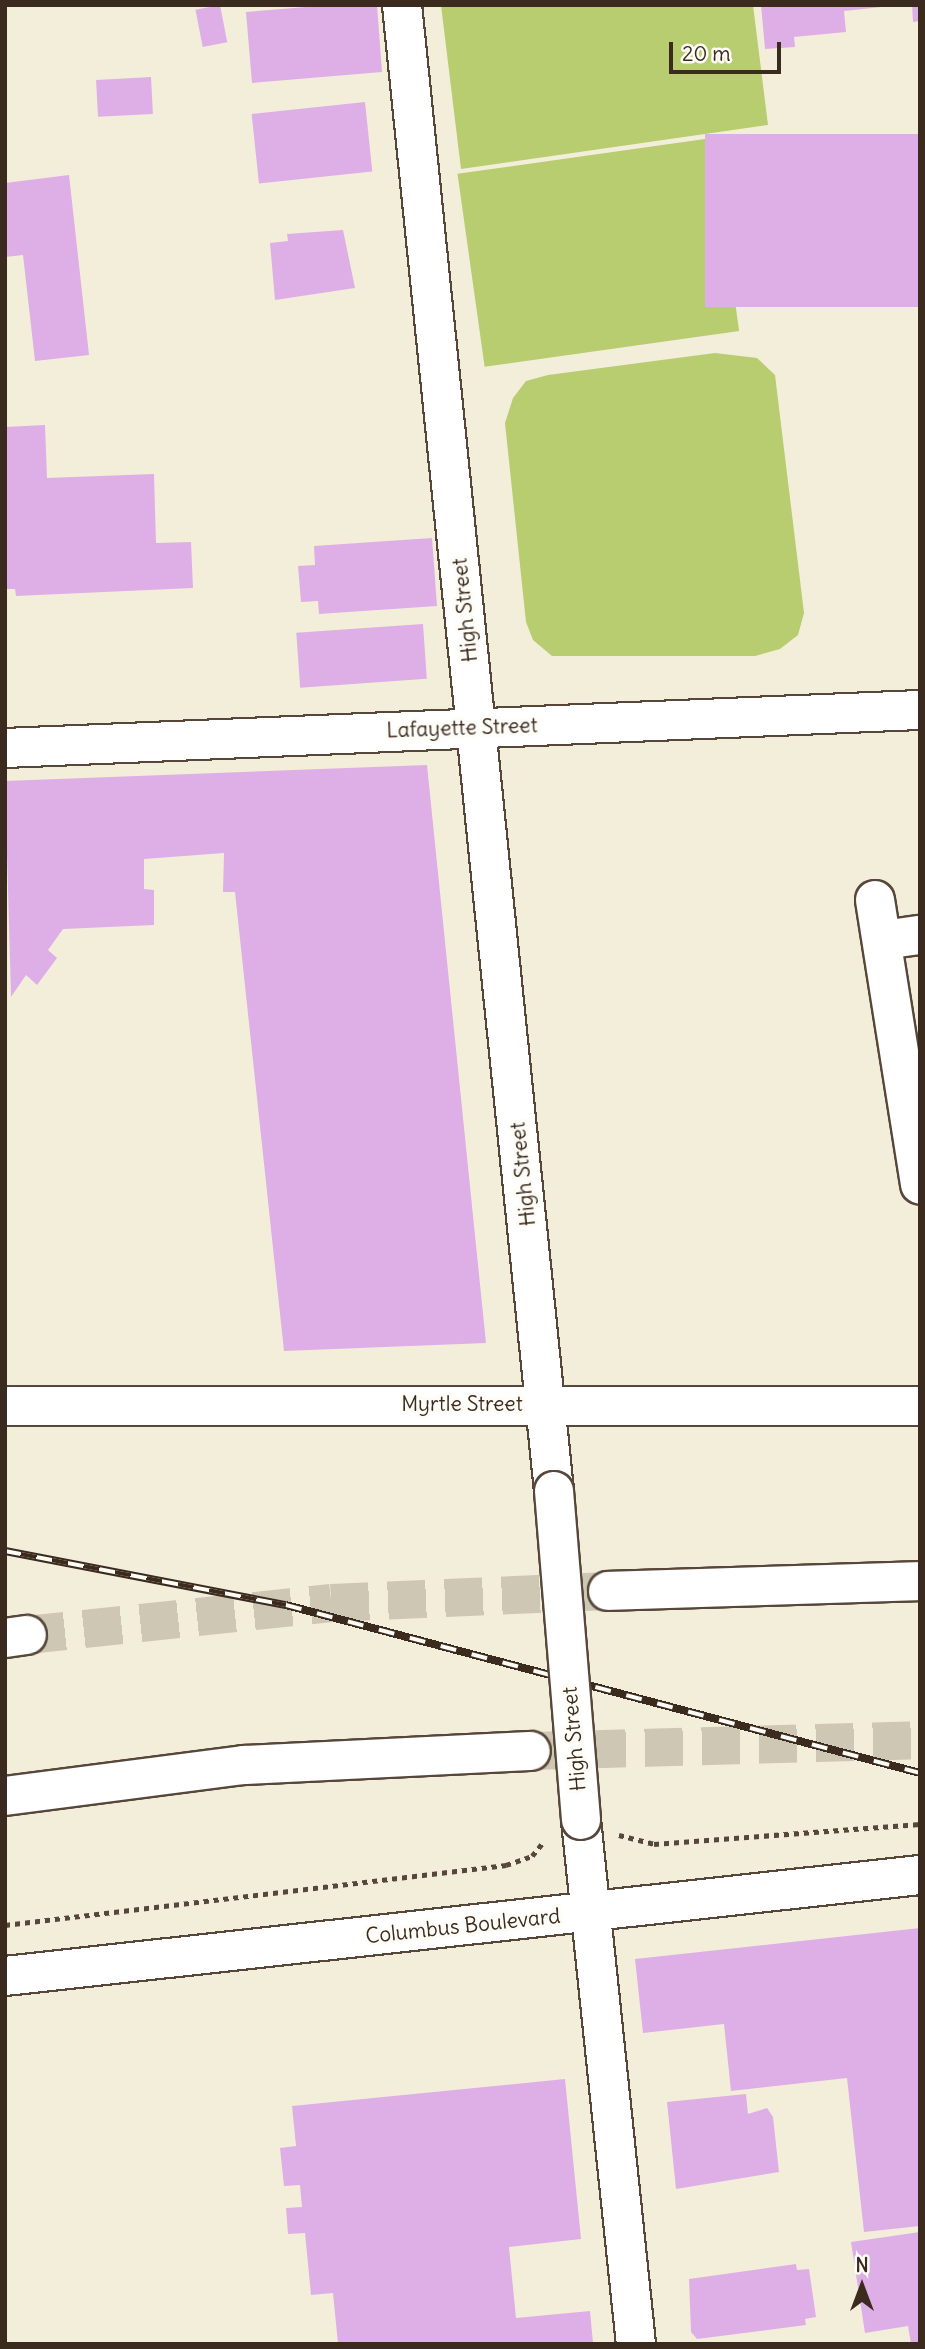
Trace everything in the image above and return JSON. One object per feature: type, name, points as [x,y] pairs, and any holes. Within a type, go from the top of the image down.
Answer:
[{"type":"main road","name":"High Street","points":[[402,5],[546,1404],[580,1819],[636,2344]]},
{"type":"main road","name":"Lafayette Street","points":[[5,748],[920,710]]},
{"type":"main road","points":[[876,900],[920,1184]]},
{"type":"main road","points":[[883,940],[920,935]]},
{"type":"main road","name":"Myrtle Street","points":[[5,1406],[920,1406]]},
{"type":"main road","points":[[608,1591],[920,1581]]},
{"type":"main road","points":[[5,1796],[244,1765],[531,1752]]},
{"type":"main road","name":"Columbus Boulevard","points":[[5,1976],[920,1875]]},
{"type":"path","points":[[627,1835],[654,1844],[920,1825]]},
{"type":"path","points":[[5,1924],[506,1864],[532,1856],[542,1841]]},
{"type":"green space","points":[[441,5],[753,5],[768,125],[461,169]]},
{"type":"green space","points":[[712,138],[739,331],[485,367],[458,174]]},
{"type":"green space","points":[[715,353],[757,358],[775,375],[804,613],[798,635],[780,649],[755,656],[552,656],[533,640],[526,622],[505,423],[513,398],[526,381],[548,375]]},
{"type":"building","points":[[220,5],[227,42],[203,47],[195,10]]},
{"type":"building","points":[[330,5],[377,5],[382,72],[252,83],[246,12]]},
{"type":"building","points":[[761,5],[882,7],[844,11],[846,32],[794,37],[795,47],[765,49]]},
{"type":"building","points":[[912,5],[920,5],[920,21],[913,22]]},
{"type":"building","points":[[151,77],[153,114],[98,117],[96,80]]},
{"type":"building","points":[[365,102],[372,172],[259,184],[252,114]]},
{"type":"building","points":[[705,134],[920,134],[920,307],[705,307]]},
{"type":"building","points":[[69,175],[89,355],[35,361],[23,255],[5,257],[5,183]]},
{"type":"building","points":[[343,230],[355,288],[275,300],[270,243],[288,241],[287,234]]},
{"type":"building","points":[[45,425],[47,478],[154,474],[156,543],[191,542],[193,588],[16,596],[15,589],[5,589],[5,427]]},
{"type":"building","points":[[432,538],[437,606],[319,614],[318,601],[301,602],[298,566],[315,565],[314,546]]},
{"type":"building","points":[[423,624],[427,679],[300,688],[296,633]]},
{"type":"building","points":[[427,765],[486,1343],[284,1351],[235,892],[223,892],[224,853],[144,859],[144,889],[154,890],[154,925],[63,929],[48,950],[57,958],[37,985],[26,975],[11,997],[5,781]]},
{"type":"building","points":[[920,1928],[920,2226],[864,2232],[847,2078],[731,2091],[724,2024],[643,2033],[635,1959]]},
{"type":"building","points":[[565,2079],[581,2239],[509,2247],[516,2318],[590,2311],[593,2343],[338,2344],[333,2293],[311,2295],[305,2233],[288,2234],[286,2208],[302,2207],[300,2185],[284,2186],[280,2148],[296,2146],[292,2106]]},
{"type":"building","points":[[746,2094],[748,2114],[767,2108],[773,2117],[779,2172],[676,2189],[667,2102]]},
{"type":"building","points":[[920,2232],[920,2344],[911,2344],[908,2326],[865,2333],[851,2242]]},
{"type":"building","points":[[796,2264],[797,2270],[809,2269],[816,2317],[805,2319],[806,2325],[697,2339],[691,2332],[689,2279]]},
{"type":"tunnel","points":[[27,1635],[331,1603],[608,1591]]},
{"type":"tunnel","points":[[531,1751],[920,1740]]},
{"type":"railway","points":[[5,1551],[286,1605],[920,1773]]}]
